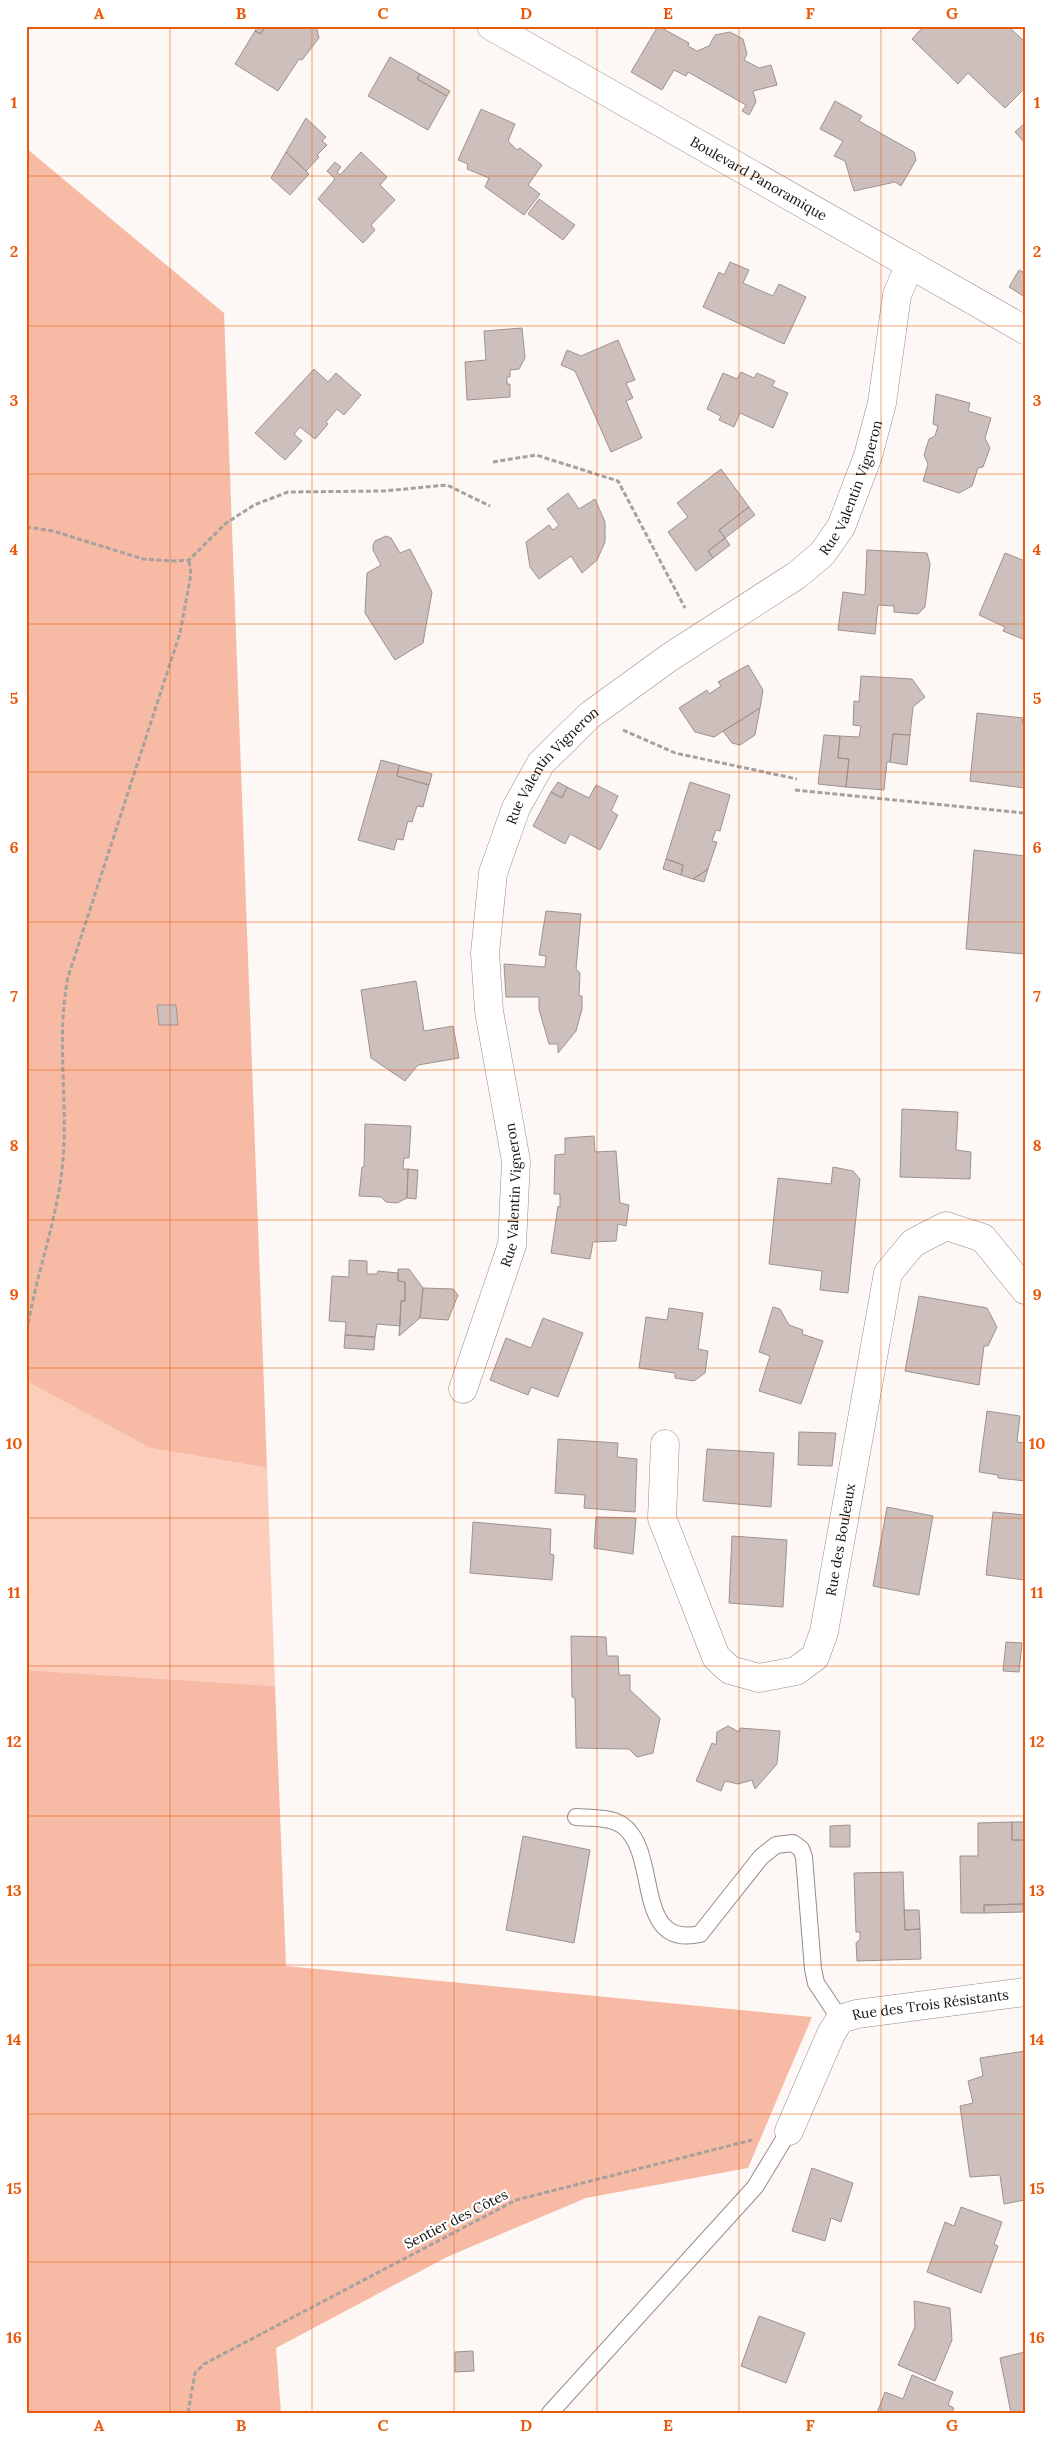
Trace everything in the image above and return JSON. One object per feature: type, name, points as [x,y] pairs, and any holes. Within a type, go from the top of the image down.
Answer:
[{"type":"street","name":"Boulevard Panoramique","points":[[491,26],[1025,330]]},
{"type":"street","name":"Rue Valentin Vigneron","points":[[464,1389],[512,1245],[516,1161],[489,1011],[485,953],[493,873],[516,808],[541,763],[590,716],[701,638],[797,574],[822,554],[841,526],[868,456],[882,403],[897,295],[910,264]]},
{"type":"street","name":"Rue des Bouleaux","points":[[665,1444],[662,1518],[716,1657],[730,1670],[759,1678],[796,1671],[815,1657],[824,1632],[888,1273],[913,1243],[946,1226],[983,1238],[1025,1290]]},
{"type":"street","name":"Rue des Trois Résistants","points":[[789,2131],[830,2034],[840,2019],[857,2014],[1025,1992]]},
{"type":"lane","points":[[576,1817],[620,1824],[630,1832],[640,1850],[654,1910],[662,1926],[675,1935],[688,1937],[700,1934],[761,1857],[776,1846],[793,1843],[801,1848],[804,1857],[813,1969],[816,1983],[840,2019]]},
{"type":"lane","points":[[550,2413],[755,2188],[789,2131]]},
{"type":"path","points":[[493,462],[536,455],[618,481],[701,638]]},
{"type":"path","points":[[26,527],[61,534],[142,559],[174,561],[189,560],[225,524],[239,514],[254,505],[288,492],[384,491],[447,485],[490,506]]},
{"type":"path","points":[[26,1338],[33,1294],[60,1191],[63,1158],[63,1005],[68,977],[180,633],[191,574],[189,560]]},
{"type":"path","points":[[590,716],[675,753],[797,779]]},
{"type":"path","points":[[796,790],[1025,813]]},
{"type":"path","name":"Sentier des Côtes","points":[[188,2413],[195,2373],[204,2364],[516,2200],[727,2145],[789,2131]]},
{"type":"shaded area","points":[[26,148],[224,313],[267,1468],[150,1448],[26,1381]]},
{"type":"shaded area","points":[[26,1381],[150,1448],[267,1468],[275,1686],[26,1670]]},
{"type":"shaded area","points":[[26,1670],[275,1686],[286,1966],[812,2017],[748,2168],[586,2198],[447,2257],[276,2348],[281,2413],[26,2413]]},
{"type":"building","points":[[258,26],[265,26],[261,34],[255,31]]},
{"type":"building","points":[[265,26],[316,26],[319,38],[302,60],[299,59],[278,91],[235,64],[255,31],[261,34]]},
{"type":"building","points":[[658,26],[689,43],[688,46],[697,51],[709,46],[715,35],[730,32],[743,39],[747,54],[744,60],[759,68],[771,65],[777,85],[753,91],[756,102],[749,115],[742,111],[746,105],[688,72],[686,76],[674,70],[662,90],[631,72]]},
{"type":"building","points":[[924,26],[1008,26],[1025,42],[1025,88],[1005,108],[968,73],[958,84],[912,39]]},
{"type":"building","points":[[390,57],[420,74],[417,79],[447,96],[428,130],[368,96]]},
{"type":"building","points":[[420,74],[450,91],[447,96],[417,79]]},
{"type":"building","points":[[835,101],[862,116],[859,121],[914,152],[916,160],[901,186],[895,182],[854,191],[845,161],[834,156],[843,141],[820,129]]},
{"type":"building","points":[[481,109],[515,124],[508,141],[517,150],[520,148],[542,165],[528,185],[540,194],[524,215],[485,187],[489,178],[467,169],[468,164],[458,160]]},
{"type":"building","points":[[306,118],[326,137],[322,141],[327,145],[306,171],[286,152]]},
{"type":"building","points":[[1025,123],[1025,143],[1015,132]]},
{"type":"building","points":[[286,152],[309,174],[290,195],[271,178]]},
{"type":"building","points":[[361,152],[387,177],[380,185],[395,200],[371,225],[375,230],[363,243],[318,199],[335,179],[327,171],[335,162],[341,167],[337,172],[340,175]]},
{"type":"building","points":[[539,199],[575,225],[563,240],[528,214]]},
{"type":"building","points":[[730,262],[749,270],[743,283],[773,296],[779,284],[806,297],[784,344],[703,307],[719,272],[724,275]]},
{"type":"building","points":[[1019,270],[1025,273],[1025,297],[1009,287]]},
{"type":"building","points":[[522,328],[525,358],[519,369],[510,370],[510,377],[507,377],[507,384],[510,384],[510,397],[467,400],[465,362],[486,360],[484,331]]},
{"type":"building","points":[[618,340],[635,380],[626,383],[633,398],[626,401],[642,438],[611,452],[575,371],[561,365],[567,350],[581,356]]},
{"type":"building","points":[[314,369],[328,382],[336,373],[361,395],[344,415],[337,409],[326,422],[328,424],[315,439],[300,427],[294,434],[302,441],[285,460],[255,433]]},
{"type":"building","points":[[741,372],[754,378],[757,373],[775,381],[772,386],[788,393],[773,428],[740,413],[734,427],[719,420],[721,416],[707,409],[723,373],[737,379]]},
{"type":"building","points":[[936,394],[970,403],[968,411],[991,418],[985,438],[990,448],[983,467],[978,468],[972,486],[959,493],[923,481],[928,464],[924,455],[929,439],[935,436],[938,426],[933,424]]},
{"type":"building","points":[[721,469],[749,507],[719,530],[725,538],[708,551],[713,558],[696,571],[668,532],[688,517],[677,503]]},
{"type":"building","points":[[568,493],[579,509],[595,499],[605,522],[605,542],[597,560],[582,573],[571,556],[539,579],[530,567],[526,542],[549,525],[553,530],[559,525],[547,509]]},
{"type":"building","points":[[749,507],[755,515],[725,538],[719,530]]},
{"type":"building","points":[[386,536],[391,538],[400,553],[410,549],[432,592],[423,643],[395,660],[365,613],[367,573],[381,565],[373,550],[373,545],[375,541]]},
{"type":"building","points":[[725,538],[730,545],[713,558],[708,551]]},
{"type":"building","points":[[867,550],[927,553],[930,564],[925,607],[918,614],[894,612],[894,606],[878,605],[875,634],[838,630],[843,592],[865,595]]},
{"type":"building","points":[[1005,553],[1025,561],[1025,640],[1003,631],[1005,627],[979,615]]},
{"type":"building","points":[[748,665],[763,690],[760,708],[714,737],[695,732],[679,708],[707,690],[709,694],[721,686],[718,682]]},
{"type":"building","points":[[861,676],[912,679],[925,697],[913,707],[910,735],[893,734],[884,790],[846,787],[849,759],[838,758],[840,736],[859,737],[861,726],[853,725],[854,701],[859,702]]},
{"type":"building","points":[[760,708],[755,735],[740,745],[732,743],[723,731]]},
{"type":"building","points":[[977,713],[1023,718],[1022,723],[1025,723],[1025,788],[970,781]]},
{"type":"building","points":[[893,734],[910,735],[907,765],[890,762]]},
{"type":"building","points":[[824,735],[840,736],[838,758],[849,759],[846,787],[818,784]]},
{"type":"building","points":[[381,760],[399,765],[397,776],[429,785],[423,807],[417,806],[412,822],[408,821],[403,840],[397,839],[394,850],[358,840]]},
{"type":"building","points":[[399,765],[432,774],[429,785],[397,776]]},
{"type":"building","points":[[558,782],[567,787],[562,798],[551,792]]},
{"type":"building","points":[[690,782],[730,795],[720,831],[716,830],[712,841],[717,842],[708,869],[693,879],[681,875],[683,865],[666,859]]},
{"type":"building","points":[[596,785],[618,796],[611,811],[618,815],[600,850],[570,834],[565,844],[533,826],[551,792],[562,798],[567,787],[589,798]]},
{"type":"building","points":[[974,850],[1025,856],[1025,954],[966,949]]},
{"type":"building","points":[[666,859],[683,865],[681,875],[663,869]]},
{"type":"building","points":[[708,869],[704,882],[693,879]]},
{"type":"building","points":[[546,911],[581,914],[576,969],[580,973],[579,996],[582,996],[582,1009],[576,1031],[558,1053],[558,1044],[549,1044],[539,1009],[539,997],[506,997],[504,964],[545,967],[546,956],[539,955]]},
{"type":"building","points":[[416,981],[424,1031],[453,1026],[459,1058],[418,1065],[405,1081],[371,1058],[361,990]]},
{"type":"building","points":[[157,1005],[176,1005],[178,1025],[159,1025]]},
{"type":"building","points":[[902,1109],[958,1112],[956,1150],[971,1152],[970,1179],[900,1177]]},
{"type":"building","points":[[365,1124],[411,1126],[409,1158],[404,1158],[403,1169],[408,1169],[407,1198],[397,1203],[386,1202],[381,1197],[359,1196],[362,1167],[364,1167]]},
{"type":"building","points":[[594,1136],[595,1152],[616,1151],[620,1203],[629,1205],[626,1226],[618,1224],[616,1241],[593,1242],[590,1259],[551,1253],[558,1206],[560,1207],[560,1194],[554,1194],[555,1155],[565,1154],[565,1138]]},
{"type":"building","points":[[833,1167],[853,1171],[860,1179],[848,1293],[820,1290],[822,1271],[769,1264],[778,1178],[831,1184]]},
{"type":"building","points":[[408,1169],[418,1170],[416,1199],[407,1198]]},
{"type":"building","points":[[349,1260],[367,1261],[367,1274],[377,1274],[378,1271],[398,1273],[398,1281],[405,1282],[405,1301],[401,1301],[400,1326],[377,1324],[375,1337],[345,1335],[346,1322],[329,1321],[332,1276],[349,1277]]},
{"type":"building","points":[[398,1269],[409,1269],[423,1288],[420,1318],[399,1336],[401,1301],[405,1301],[405,1282],[398,1281]]},
{"type":"building","points":[[423,1288],[453,1289],[458,1295],[448,1320],[420,1318]]},
{"type":"building","points":[[919,1296],[987,1308],[997,1327],[988,1346],[984,1346],[979,1385],[905,1371]]},
{"type":"building","points":[[773,1307],[780,1309],[789,1325],[803,1330],[802,1334],[823,1341],[801,1404],[759,1391],[770,1356],[759,1352]]},
{"type":"building","points":[[669,1308],[703,1313],[698,1349],[708,1351],[705,1373],[694,1381],[675,1378],[675,1373],[639,1368],[646,1317],[667,1320]]},
{"type":"building","points":[[543,1318],[583,1333],[558,1397],[531,1387],[528,1395],[490,1380],[506,1338],[531,1348]]},
{"type":"building","points":[[345,1335],[375,1337],[374,1350],[344,1348]]},
{"type":"building","points":[[987,1411],[1020,1416],[1017,1442],[1025,1443],[1025,1481],[998,1478],[998,1475],[979,1472]]},
{"type":"building","points":[[799,1432],[836,1433],[832,1466],[798,1465]]},
{"type":"building","points":[[558,1439],[618,1443],[617,1457],[637,1459],[635,1512],[584,1508],[585,1495],[555,1493]]},
{"type":"building","points":[[707,1449],[774,1453],[771,1507],[703,1501]]},
{"type":"building","points":[[887,1507],[933,1516],[919,1595],[873,1586]]},
{"type":"building","points":[[993,1512],[1025,1515],[1025,1580],[986,1575]]},
{"type":"building","points":[[596,1517],[636,1518],[633,1554],[594,1548]]},
{"type":"building","points":[[473,1522],[551,1529],[550,1554],[554,1555],[552,1580],[470,1573]]},
{"type":"building","points":[[732,1536],[787,1540],[783,1607],[729,1603]]},
{"type":"building","points":[[571,1636],[606,1637],[607,1656],[618,1656],[619,1675],[630,1675],[630,1690],[660,1718],[653,1753],[637,1757],[629,1749],[576,1748],[575,1698],[572,1697]]},
{"type":"building","points":[[1006,1642],[1022,1643],[1019,1672],[1003,1671]]},
{"type":"building","points":[[728,1726],[739,1732],[740,1728],[780,1731],[777,1764],[755,1789],[752,1780],[738,1784],[725,1781],[721,1791],[696,1781],[712,1743],[716,1745],[717,1732]]},
{"type":"building","points":[[1012,1822],[1025,1822],[1024,1840],[1012,1840]]},
{"type":"building","points":[[1012,1822],[1012,1840],[1024,1840],[1023,1904],[984,1905],[984,1913],[961,1913],[960,1856],[978,1856],[978,1823]]},
{"type":"building","points":[[850,1825],[850,1847],[830,1847],[830,1826]]},
{"type":"building","points":[[523,1836],[590,1850],[574,1943],[506,1930]]},
{"type":"building","points":[[903,1872],[905,1930],[920,1929],[921,1959],[857,1961],[856,1943],[860,1939],[860,1932],[856,1932],[854,1873]]},
{"type":"building","points":[[1023,1904],[1023,1912],[984,1913],[984,1905]]},
{"type":"building","points":[[904,1910],[919,1910],[920,1929],[905,1930]]},
{"type":"building","points":[[1025,2051],[1025,2200],[1004,2204],[1000,2175],[970,2177],[960,2106],[973,2103],[968,2081],[983,2076],[980,2058]]},
{"type":"building","points":[[812,2168],[853,2183],[841,2222],[831,2218],[825,2241],[792,2231]]},
{"type":"building","points":[[961,2207],[1002,2222],[994,2244],[998,2246],[981,2293],[927,2272],[945,2222],[954,2226]]},
{"type":"building","points":[[914,2301],[950,2308],[952,2340],[935,2381],[898,2365],[915,2327]]},
{"type":"building","points":[[759,2316],[805,2333],[786,2383],[741,2366]]},
{"type":"building","points":[[473,2351],[474,2371],[455,2372],[455,2352]]},
{"type":"building","points":[[1025,2352],[1025,2413],[1011,2413],[1000,2358]]},
{"type":"building","points":[[912,2375],[953,2392],[948,2405],[954,2408],[952,2413],[877,2413],[885,2392],[903,2399]]}]
